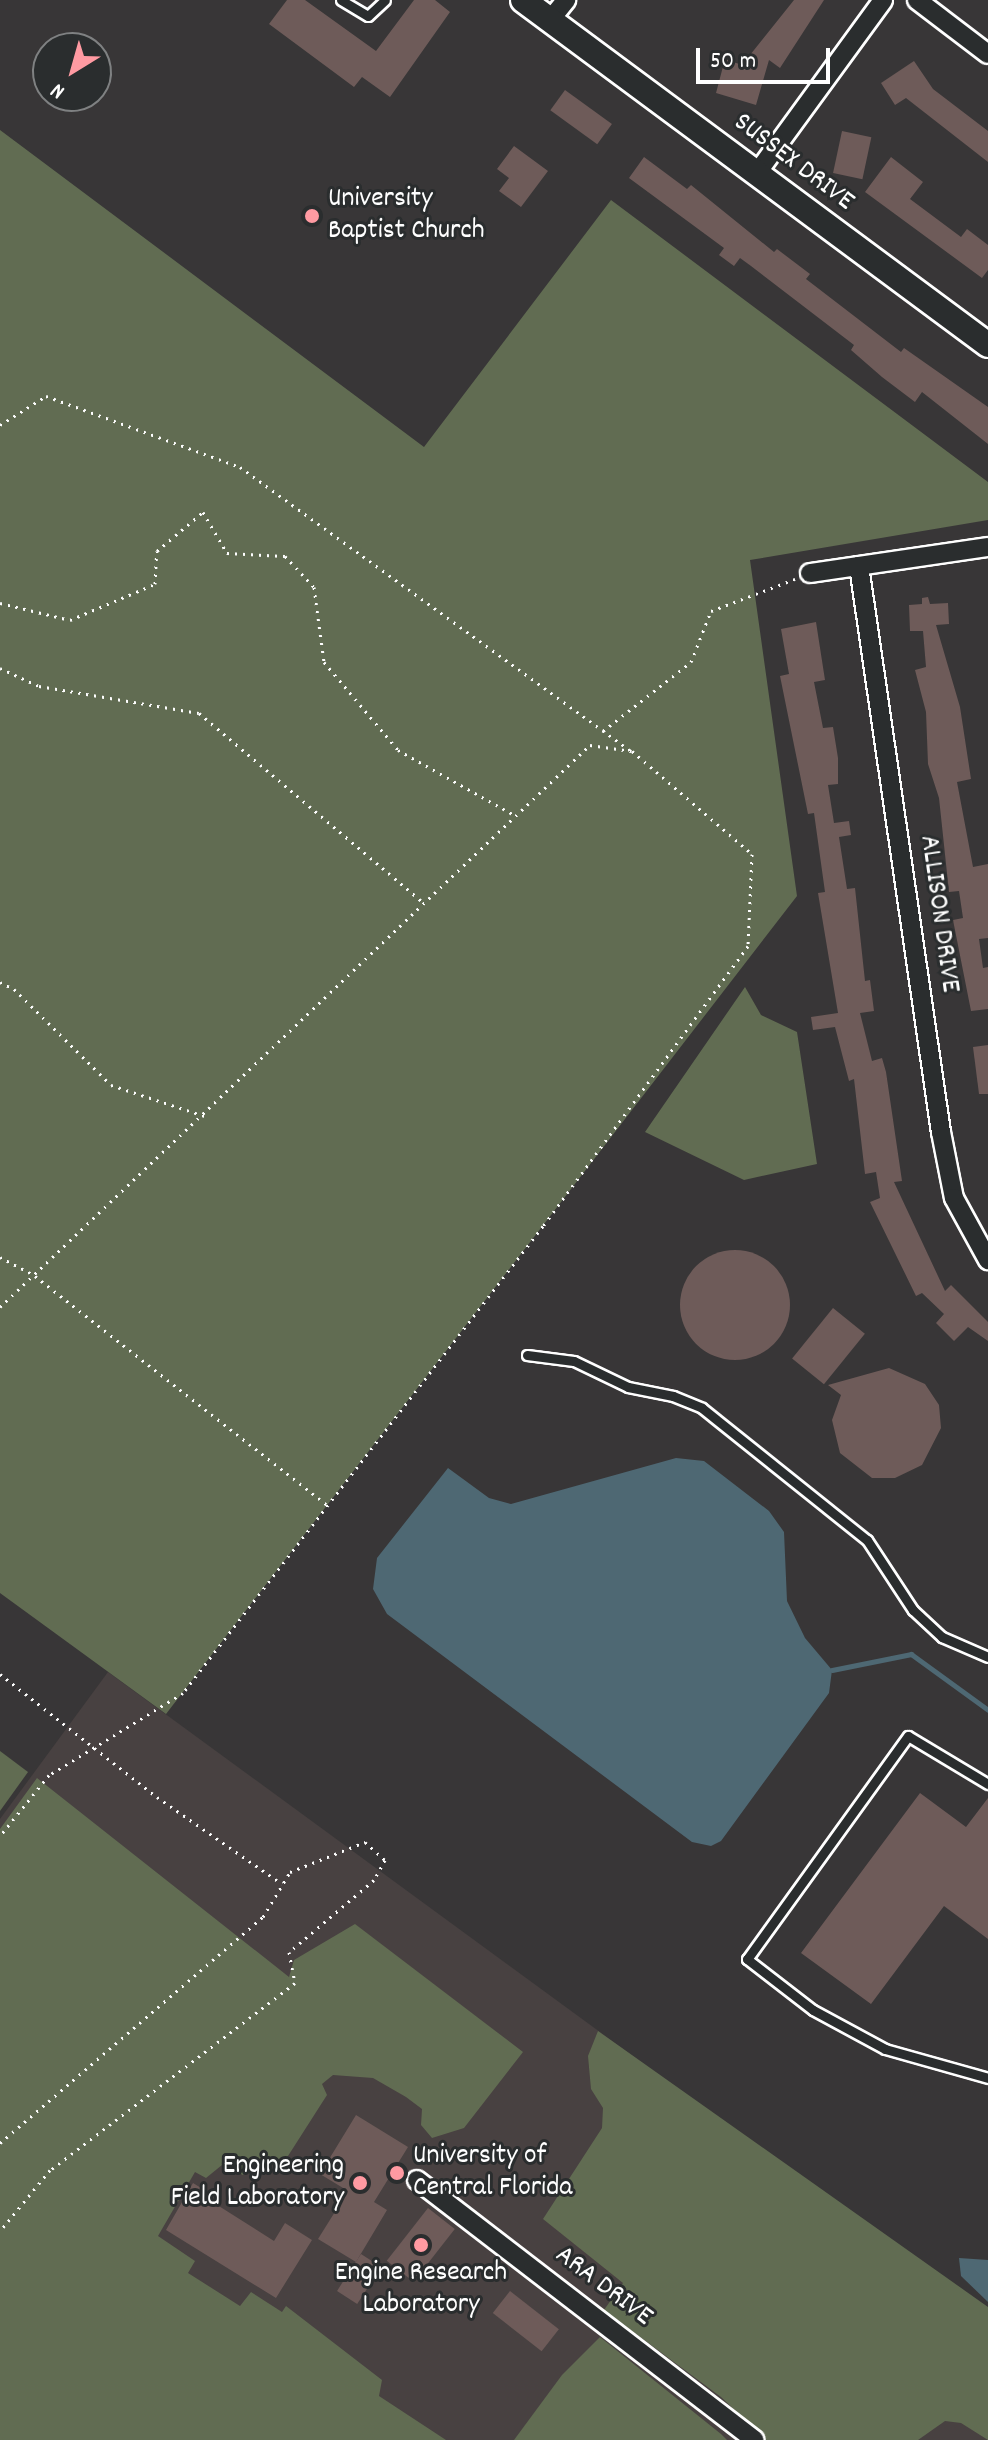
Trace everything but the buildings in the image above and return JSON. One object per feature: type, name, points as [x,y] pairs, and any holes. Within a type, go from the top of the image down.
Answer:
[{"type":"street","name":"SUSSEX DRIVE","points":[[523,0],[988,345]]},
{"type":"street","points":[[550,20],[566,0]]},
{"type":"street","points":[[757,173],[883,0]]},
{"type":"street","points":[[917,0],[988,54]]},
{"type":"street","points":[[810,573],[988,547]]},
{"type":"street","name":"ALLISON DRIVE","points":[[859,566],[941,1132],[954,1198],[988,1260]]},
{"type":"street","name":"ARA DRIVE","points":[[417,2180],[755,2440]]},
{"type":"lane","points":[[341,0],[368,16],[385,0]]},
{"type":"lane","points":[[527,1355],[574,1361],[628,1387],[673,1396],[702,1408],[867,1540],[913,1610],[942,1637],[988,1657]]},
{"type":"lane","points":[[988,1784],[908,1736],[747,1959],[813,2010],[885,2049],[988,2078]]},
{"type":"path","points":[[0,425],[46,396],[240,467],[632,751],[752,854],[748,946],[543,1226],[183,1693],[49,1775],[0,1836]]},
{"type":"path","points":[[0,603],[70,620],[155,584],[157,551],[203,512],[227,553],[285,556],[314,587],[324,662],[398,750],[516,816]]},
{"type":"path","points":[[603,731],[691,662],[711,611],[810,573]]},
{"type":"path","points":[[0,668],[39,686],[199,713],[425,904]]},
{"type":"path","points":[[0,1307],[205,1116],[590,745],[632,751]]},
{"type":"path","points":[[0,982],[14,989],[111,1085],[205,1116]]},
{"type":"path","points":[[0,1257],[35,1276],[327,1505]]},
{"type":"path","points":[[0,1674],[94,1747],[283,1884]]},
{"type":"path","points":[[0,2143],[263,1917],[290,1872],[365,1842],[385,1860],[374,1880],[289,1952],[295,1983],[50,2170],[0,2231]]},
{"type":"shaded area","name":"University of Central Florida","points":[[108,1672],[988,2316],[988,2440],[0,2440],[0,1819]]},
{"type":"green space","points":[[0,130],[424,447],[611,200],[988,482],[988,520],[750,560],[797,896],[166,1714],[0,1593]]},
{"type":"green space","points":[[745,987],[761,1015],[797,1032],[817,1164],[744,1180],[645,1132]]},
{"type":"green space","points":[[0,1751],[28,1772],[0,1811]]},
{"type":"green space","points":[[37,1778],[289,1977],[294,1960],[355,1924],[523,2052],[464,2128],[432,2138],[421,2125],[422,2109],[406,2097],[373,2078],[333,2075],[322,2084],[327,2095],[288,2156],[270,2166],[254,2158],[243,2175],[222,2165],[206,2178],[195,2172],[158,2236],[195,2261],[188,2273],[240,2306],[251,2292],[282,2312],[286,2306],[382,2380],[379,2396],[446,2440],[0,2440],[0,1829]]},
{"type":"green space","points":[[598,2031],[988,2307],[988,2440],[961,2423],[945,2421],[918,2440],[766,2440],[721,2397],[604,2310],[623,2283],[543,2219],[602,2128],[603,2108],[591,2089],[588,2056]]},
{"type":"green space","points":[[600,2337],[727,2440],[514,2440],[562,2375]]},
{"type":"water","points":[[676,1458],[704,1461],[769,1511],[784,1532],[787,1601],[805,1638],[832,1670],[829,1693],[721,1841],[711,1846],[692,1842],[387,1614],[373,1589],[377,1558],[448,1468],[489,1498],[511,1504]]},
{"type":"water","points":[[959,2258],[988,2260],[988,2302],[961,2276]]},
{"type":"waterway","points":[[832,1670],[911,1654],[988,1710]]},
{"type":"place","name":"University Baptist Church","points":[[312,216]]},
{"type":"place","name":"University of Central Florida","points":[[397,2173]]},
{"type":"place","name":"Engineering Field Laboratory","points":[[360,2183]]},
{"type":"place","name":"Engine Research Laboratory","points":[[421,2245]]}]
